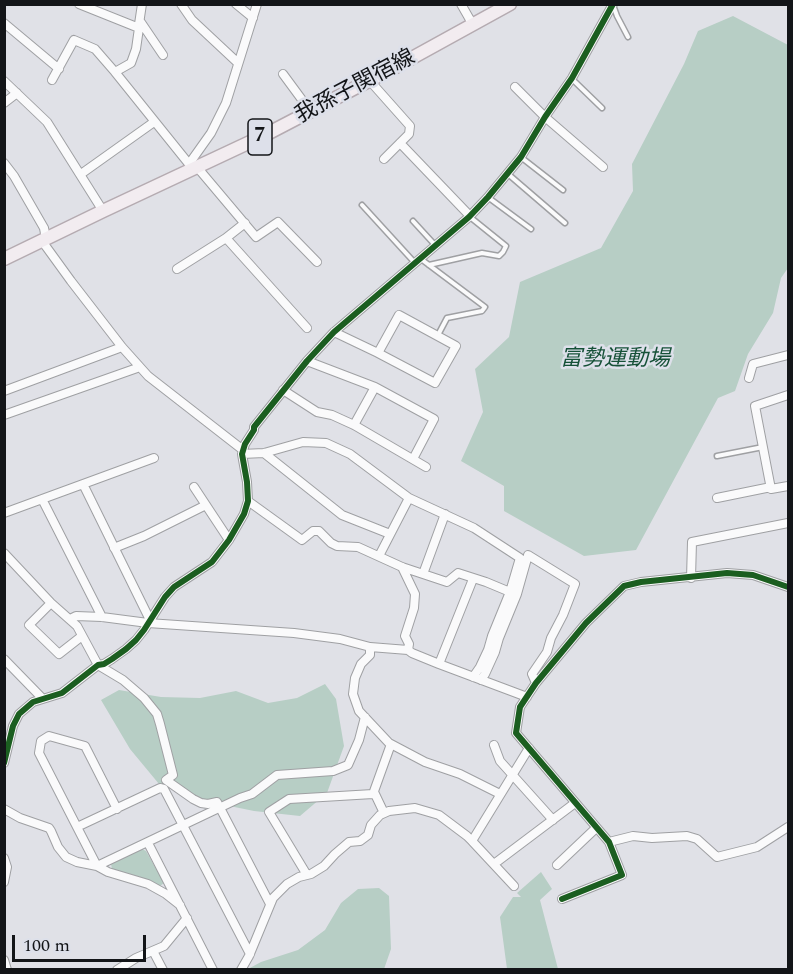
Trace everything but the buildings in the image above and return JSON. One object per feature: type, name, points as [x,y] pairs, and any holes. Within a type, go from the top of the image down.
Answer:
[{"type":"main road","name":"我孫子関宿線","points":[[4,259],[311,112],[510,4]]},
{"type":"street","points":[[79,4],[139,25],[163,55]]},
{"type":"street","points":[[115,72],[131,63],[136,49],[142,4]]},
{"type":"street","points":[[181,4],[192,20],[238,63]]},
{"type":"street","points":[[236,4],[254,18]]},
{"type":"street","points":[[193,167],[226,103],[257,4]]},
{"type":"street","points":[[460,4],[473,25]]},
{"type":"street","points":[[4,763],[13,726],[19,714],[33,702],[62,693],[98,665],[104,664],[126,649],[136,640],[174,587],[212,562],[230,540],[244,514],[248,501],[242,452],[254,427],[307,361],[334,332],[470,216],[508,174],[572,78],[613,4]]},
{"type":"street","points":[[4,23],[59,69]]},
{"type":"street","points":[[52,80],[74,40],[94,49],[154,122],[256,237],[278,222],[316,262]]},
{"type":"street","points":[[283,74],[311,112]]},
{"type":"street","points":[[4,81],[47,122],[103,211]]},
{"type":"street","points":[[370,81],[410,126],[409,134],[384,159]]},
{"type":"street","points":[[514,87],[545,117],[603,166]]},
{"type":"street","points":[[4,103],[17,93]]},
{"type":"street","points":[[81,174],[154,122]]},
{"type":"street","points":[[400,143],[470,216]]},
{"type":"street","points":[[6,168],[44,228],[44,240],[70,281],[122,347],[148,376],[242,452],[264,453],[303,442],[326,443],[350,454],[409,498],[474,528],[520,558],[510,592],[477,678]]},
{"type":"street","points":[[177,269],[226,238],[244,223]]},
{"type":"street","points":[[226,238],[307,328]]},
{"type":"street","points":[[334,332],[435,383],[456,346],[399,315],[378,353]]},
{"type":"street","points":[[4,391],[122,347]]},
{"type":"street","points":[[749,378],[753,364],[789,355]]},
{"type":"street","points":[[307,361],[375,387],[434,419],[413,459]]},
{"type":"street","points":[[4,415],[140,367]]},
{"type":"street","points":[[354,424],[375,387]]},
{"type":"street","points":[[283,390],[316,412],[332,415],[354,424],[426,467]]},
{"type":"street","points":[[771,487],[755,406],[789,395]]},
{"type":"street","points":[[264,453],[342,514],[390,534]]},
{"type":"street","points":[[4,513],[154,458]]},
{"type":"street","points":[[83,484],[149,622]]},
{"type":"street","points":[[717,498],[771,487],[771,489],[789,486]]},
{"type":"street","points":[[194,487],[230,540]]},
{"type":"street","points":[[379,556],[409,498]]},
{"type":"street","points":[[42,499],[102,617]]},
{"type":"street","points":[[248,501],[302,540],[313,531],[319,531],[337,546],[358,547],[402,567],[447,582],[458,573],[510,592]]},
{"type":"street","points":[[114,548],[144,536],[206,505]]},
{"type":"street","points":[[423,574],[445,514]]},
{"type":"street","points":[[691,578],[692,542],[789,523]]},
{"type":"street","points":[[4,553],[77,627],[98,665],[133,688],[157,714],[173,775],[166,780],[201,803],[217,802],[270,904]]},
{"type":"street","points":[[477,678],[485,674],[495,652],[517,594],[528,555],[575,584],[547,652],[532,674],[536,683]]},
{"type":"street","points":[[402,567],[415,594],[414,608],[405,636],[409,644],[408,650]]},
{"type":"street","points":[[562,899],[622,875],[609,842],[516,733],[520,707],[536,683],[586,623],[624,586],[641,582],[727,573],[753,575],[789,586]]},
{"type":"street","points":[[438,664],[473,579]]},
{"type":"street","points":[[51,603],[29,626],[59,654],[82,636]]},
{"type":"street","points":[[70,619],[76,616],[102,617],[294,633],[408,650],[438,664],[527,697]]},
{"type":"street","points":[[370,646],[370,655],[361,664],[355,678],[353,694],[359,711],[391,744],[425,762],[460,774],[500,795]]},
{"type":"street","points":[[4,659],[42,698]]},
{"type":"street","points":[[97,866],[252,794],[277,775],[333,771],[348,765],[359,740],[365,717]]},
{"type":"street","points":[[97,866],[39,753],[41,741],[49,736],[85,746],[117,809]]},
{"type":"street","points":[[384,813],[374,792],[391,744]]},
{"type":"street","points":[[494,745],[500,761],[553,820]]},
{"type":"street","points":[[472,841],[529,748]]},
{"type":"street","points":[[77,827],[160,788],[164,789],[250,954]]},
{"type":"street","points":[[307,875],[269,812],[289,799],[373,794],[374,792]]},
{"type":"street","points":[[494,864],[575,803]]},
{"type":"street","points":[[241,969],[250,954],[273,898],[287,884],[324,866],[349,842],[360,841],[368,835],[371,825],[384,813],[415,808],[439,815],[467,836],[514,886]]},
{"type":"street","points":[[4,809],[20,818],[49,828],[58,847],[66,857],[148,884],[180,905]]},
{"type":"street","points":[[609,842],[633,836],[652,838],[687,836],[697,839],[717,857],[757,847],[789,827]]},
{"type":"street","points":[[557,865],[596,828]]},
{"type":"street","points":[[148,843],[213,969]]},
{"type":"street","points":[[4,858],[7,867],[4,882]]},
{"type":"street","points":[[117,969],[164,946],[187,918]]},
{"type":"street","points":[[153,951],[163,969]]},
{"type":"street","points":[[4,960],[7,969]]},
{"type":"lane","points":[[613,4],[628,37]]},
{"type":"lane","points":[[572,78],[602,108]]},
{"type":"lane","points":[[521,157],[563,190]]},
{"type":"lane","points":[[508,174],[566,223]]},
{"type":"lane","points":[[488,197],[531,229]]},
{"type":"lane","points":[[362,205],[417,261],[429,265],[485,307],[482,311],[447,318],[438,336]]},
{"type":"lane","points":[[429,265],[464,256],[499,255],[503,252],[506,246],[470,216]]},
{"type":"lane","points":[[413,221],[436,245]]},
{"type":"lane","points":[[717,456],[763,447]]},
{"type":"green space","name":"富勢運動場","points":[[733,16],[788,45],[788,268],[781,278],[773,313],[748,354],[735,391],[718,398],[636,550],[584,556],[504,511],[504,486],[461,461],[483,412],[475,369],[509,337],[520,282],[601,248],[633,191],[632,164],[684,64],[698,31]]},
{"type":"green space","points":[[325,684],[336,699],[344,746],[327,793],[300,816],[254,811],[210,802],[159,784],[130,749],[101,700],[119,690],[161,697],[200,698],[236,691],[268,703],[297,698]]},
{"type":"green space","points":[[142,849],[146,851],[164,883],[160,886],[140,877],[112,869],[111,864]]},
{"type":"green space","points":[[541,872],[552,889],[540,900],[558,969],[507,969],[500,917],[513,897],[521,897],[517,893]]},
{"type":"green space","points":[[379,888],[389,896],[391,949],[384,969],[248,969],[261,962],[298,950],[325,930],[341,903],[358,889]]},
{"type":"cycle path","points":[[4,763],[13,726],[19,714],[33,702],[62,693],[98,665],[104,664],[126,649],[144,630],[174,587],[212,562],[229,540],[244,514],[248,501],[242,454],[254,427],[307,361],[334,332],[469,217],[488,197],[521,157],[572,78],[613,4]]},
{"type":"cycle path","points":[[562,899],[622,875],[609,842],[516,733],[520,707],[536,683],[586,623],[624,586],[641,582],[727,573],[753,575],[788,587]]}]
